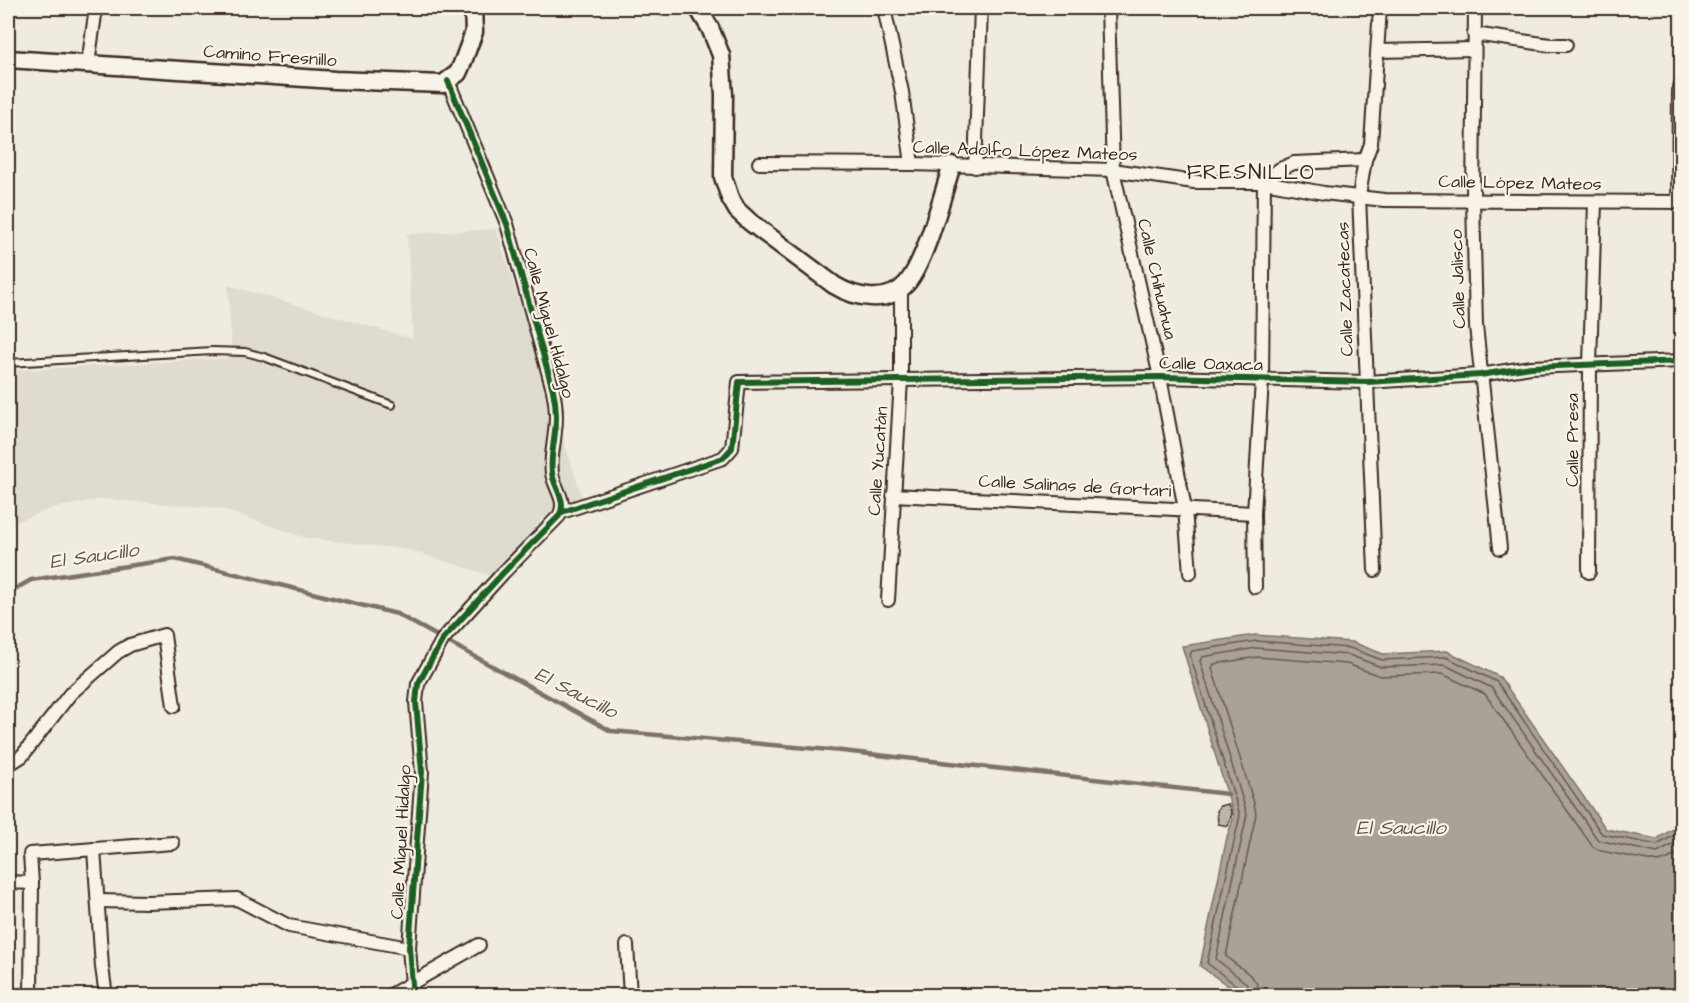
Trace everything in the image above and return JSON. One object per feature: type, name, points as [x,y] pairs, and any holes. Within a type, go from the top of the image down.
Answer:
[{"type":"street","points":[[88,64],[96,8]]},
{"type":"street","points":[[448,81],[458,74],[474,32],[473,8]]},
{"type":"street","points":[[698,8],[710,28],[721,55],[724,95],[723,177],[730,198],[738,210],[759,229],[848,294],[872,298],[893,293],[901,288],[911,276],[921,256],[952,165]]},
{"type":"street","points":[[884,8],[902,92],[912,164]]},
{"type":"street","points":[[975,167],[981,8]]},
{"type":"street","name":"Calle Chihuahua","points":[[1108,8],[1113,170],[1160,377],[1185,509],[1190,573]]},
{"type":"street","name":"Calle Zacatecas","points":[[1376,570],[1359,196],[1365,160],[1371,144],[1380,8]]},
{"type":"street","name":"Calle Jalisco","points":[[1475,8],[1473,199],[1476,326],[1500,548]]},
{"type":"street","points":[[1474,34],[1550,45],[1566,45]]},
{"type":"street","points":[[1378,51],[1474,50]]},
{"type":"street","name":"Camino Fresnillo","points":[[8,59],[346,80],[436,84],[448,81]]},
{"type":"street","name":"Calle Miguel Hidalgo","points":[[412,996],[409,948],[422,772],[416,702],[418,684],[443,639],[562,512],[563,502],[552,477],[550,463],[556,407],[553,390],[507,224],[448,81]]},
{"type":"street","points":[[1680,202],[1679,92],[1682,81]]},
{"type":"street","points":[[1255,587],[1254,513],[1262,380],[1264,182],[1280,169],[1294,163],[1365,160]]},
{"type":"street","name":"Calle Adolfo López Mateos","points":[[759,163],[912,164],[1113,170],[1194,182],[1264,182],[1324,193],[1359,196]]},
{"type":"street","name":"Calle López Mateos","points":[[1359,196],[1384,200],[1680,202]]},
{"type":"street","name":"Calle Presa","points":[[1589,572],[1590,364],[1595,202]]},
{"type":"street","name":"Calle Yucatán","points":[[888,600],[901,380],[901,288]]},
{"type":"street","name":"Calle Oaxaca","points":[[562,512],[723,458],[732,448],[739,382],[1160,377],[1366,382],[1480,375],[1531,367],[1682,361]]},
{"type":"street","name":"Calle Salinas de Gortari","points":[[893,495],[1254,513]]},
{"type":"street","points":[[8,765],[22,756],[70,694],[118,652],[130,645],[164,635],[174,706]]},
{"type":"street","points":[[31,996],[30,854],[173,843]]},
{"type":"street","points":[[94,849],[106,996]]},
{"type":"street","points":[[8,882],[32,883]]},
{"type":"street","points":[[98,901],[237,899],[289,926],[409,948]]},
{"type":"street","points":[[389,996],[479,945]]},
{"type":"street","points":[[627,945],[630,996]]},
{"type":"lane","points":[[8,363],[212,351],[246,352],[392,405]]},
{"type":"shaded area","points":[[496,229],[584,503],[543,518],[492,576],[409,550],[306,538],[219,508],[103,499],[53,508],[8,525],[8,371],[232,358],[228,285],[413,339],[407,234]]},
{"type":"water","name":"El Saucillo","points":[[1255,635],[1352,642],[1383,654],[1447,651],[1500,677],[1606,829],[1657,839],[1681,824],[1681,995],[1241,995],[1200,966],[1227,837],[1234,816],[1182,646]]},
{"type":"building","points":[[1228,804],[1232,814],[1228,826],[1218,824],[1217,810],[1220,806]]},
{"type":"waterway","name":"El Saucillo","points":[[8,593],[31,580],[175,559],[397,614],[611,731],[842,751],[1228,794]]},
{"type":"cycle path","points":[[413,996],[409,948],[422,772],[416,702],[418,684],[443,639],[559,516],[562,505],[553,479],[552,468],[556,421],[553,390],[507,224],[448,81]]},
{"type":"cycle path","points":[[562,512],[723,458],[732,448],[739,382],[1160,377],[1367,382],[1480,375],[1531,367],[1682,361]]},
{"type":"district","name":"FRESNILLO","points":[[1251,172]]}]
